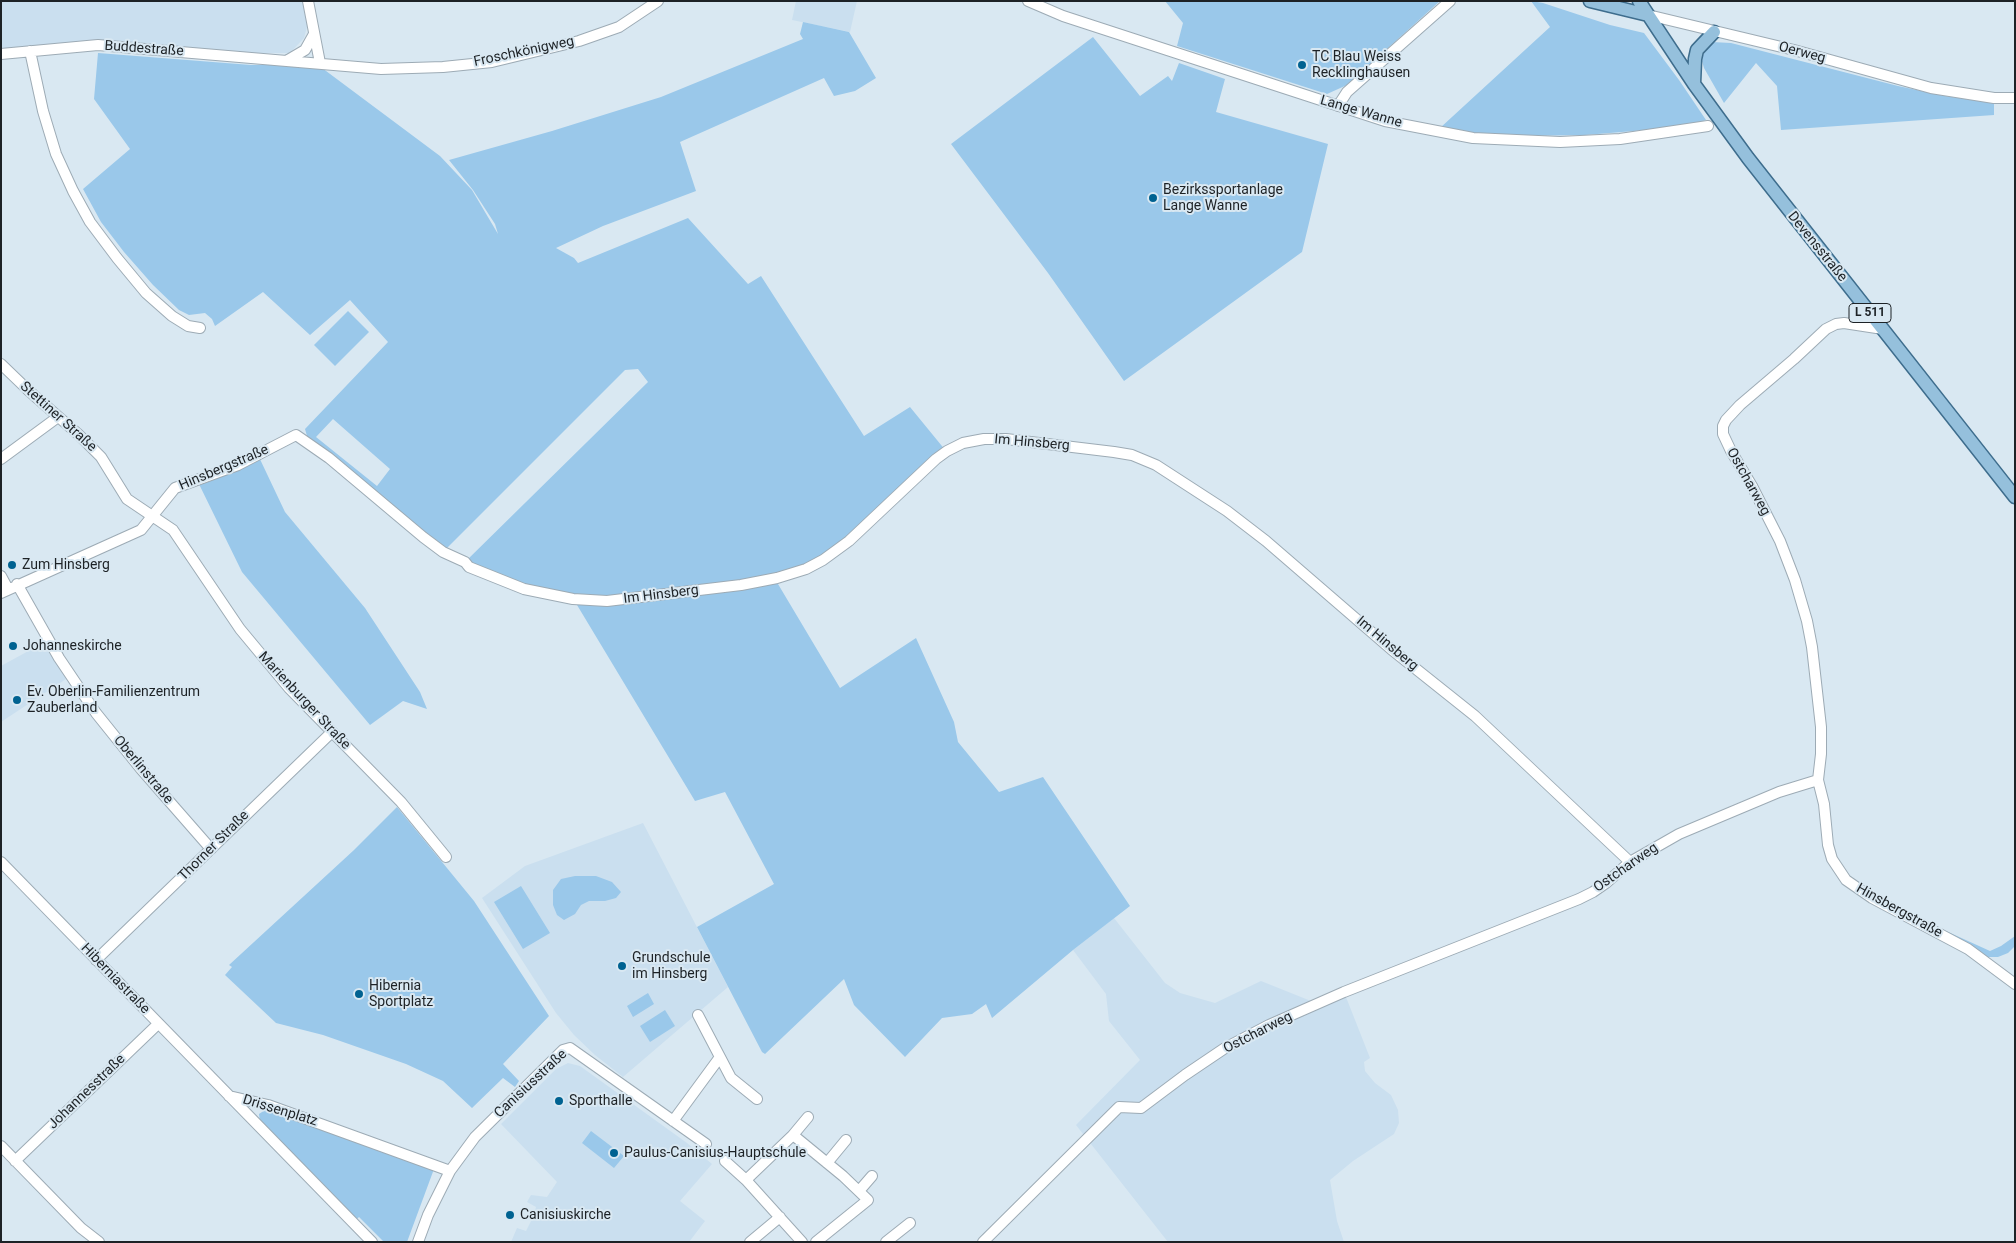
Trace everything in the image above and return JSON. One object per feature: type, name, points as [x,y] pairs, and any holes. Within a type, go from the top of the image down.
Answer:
[{"type":"main road","name":"Oerweg","points":[[1590,1],[1648,14]]},
{"type":"main road","name":"L 511","points":[[1639,1],[1648,14]]},
{"type":"main road","name":"Devensstraße","points":[[1648,14],[1694,84],[1778,198],[2015,497]]},
{"type":"main road","points":[[1694,84],[1697,50],[1714,32]]},
{"type":"street","points":[[308,1],[320,63]]},
{"type":"street","name":"Froschkönigweg","points":[[320,63],[381,69],[443,67],[492,62],[545,50],[619,27],[658,1]]},
{"type":"street","name":"Lange Wanne","points":[[1028,1],[1063,16],[1385,121],[1473,138],[1560,142],[1620,139],[1708,126]]},
{"type":"street","points":[[1338,106],[1347,92],[1450,1]]},
{"type":"street","name":"Oerweg","points":[[1648,14],[1714,32],[1794,50],[1931,88],[1994,98],[2015,98]]},
{"type":"street","points":[[287,60],[305,50],[314,34]]},
{"type":"street","name":"Buddestraße","points":[[1,54],[98,45],[320,63]]},
{"type":"street","points":[[30,51],[42,110],[56,154],[90,222],[116,258],[146,293],[172,316],[188,326],[200,328]]},
{"type":"street","name":"Ostcharweg","points":[[982,1242],[1119,1107],[1141,1108],[1225,1048],[1269,1025],[1344,992],[1593,892],[1630,862],[1679,834],[1780,792],[1818,780],[1821,754],[1821,727],[1812,647],[1803,607],[1780,541],[1752,486],[1726,442],[1723,426],[1740,404],[1794,359],[1826,329],[1836,324],[1844,323],[1883,329]]},
{"type":"street","name":"Stettiner Straße","points":[[1,364],[101,457],[127,499],[152,516]]},
{"type":"street","points":[[1,459],[58,417]]},
{"type":"street","name":"Hinsbergstraße","points":[[9,589],[141,530],[175,488],[238,465],[296,435]]},
{"type":"street","name":"Im Hinsberg","points":[[296,435],[363,485],[442,552],[465,562],[469,567],[524,589],[573,599],[607,602],[741,585],[777,578],[806,569],[823,560],[849,541],[936,458],[963,443],[984,439],[1006,440],[1132,455],[1156,465],[1172,475],[1228,511],[1266,541],[1392,649],[1476,716],[1630,862]]},
{"type":"street","name":"Marienburger Straße","points":[[152,516],[173,530],[240,629],[289,688],[401,802],[446,857]]},
{"type":"street","name":"Oberlinstraße","points":[[1,576],[96,712],[141,769],[212,849]]},
{"type":"street","name":"Thorner Straße","points":[[96,960],[332,732]]},
{"type":"street","name":"Hinsbergstraße","points":[[1818,780],[1824,804],[1828,845],[1832,859],[1846,880],[1872,898],[1968,949],[2015,984]]},
{"type":"street","name":"Hiberniastraße","points":[[1,862],[228,1096]]},
{"type":"street","points":[[698,1014],[731,1078],[757,1099]]},
{"type":"street","name":"Johannesstraße","points":[[15,1161],[158,1024]]},
{"type":"street","name":"Canisiusstraße","points":[[450,1170],[475,1137],[563,1050],[570,1048],[706,1144]]},
{"type":"street","points":[[673,1121],[720,1057]]},
{"type":"street","name":"Drissenplatz","points":[[228,1096],[268,1105],[450,1170]]},
{"type":"street","name":"Drissenplatz","points":[[228,1096],[372,1242]]},
{"type":"street","points":[[746,1180],[793,1135],[808,1117]]},
{"type":"street","points":[[793,1135],[859,1190],[868,1200],[816,1242]]},
{"type":"street","points":[[827,1163],[846,1140]]},
{"type":"street","points":[[1,1146],[81,1228],[99,1242]]},
{"type":"street","points":[[725,1161],[746,1180],[802,1242]]},
{"type":"street","points":[[418,1242],[428,1215],[450,1170]]},
{"type":"street","points":[[859,1190],[872,1176]]},
{"type":"street","points":[[750,1242],[780,1218]]},
{"type":"street","points":[[886,1242],[910,1223]]},
{"type":"shaded area","points":[[1,1],[304,1],[308,23],[304,38],[290,53],[252,53],[98,40],[1,50]]},
{"type":"shaded area","points":[[796,1],[857,1],[850,32],[792,20]]},
{"type":"shaded area","name":"TC Blau Weiss Recklinghausen","points":[[1165,1],[1440,1],[1347,85],[1327,94],[1177,46],[1183,23]]},
{"type":"shaded area","points":[[1531,1],[1543,3],[1610,25],[1644,33],[1706,120],[1695,124],[1658,129],[1585,135],[1512,136],[1469,133],[1440,128],[1550,27]]},
{"type":"shaded area","points":[[803,22],[849,32],[876,78],[855,91],[834,96],[824,78],[680,142],[696,191],[603,226],[556,248],[574,258],[578,263],[688,218],[748,284],[761,276],[864,436],[910,407],[946,451],[823,560],[775,579],[840,688],[916,638],[954,722],[958,742],[999,792],[1043,777],[1130,906],[1073,950],[992,1018],[986,1004],[972,1014],[942,1018],[905,1057],[854,1005],[844,979],[765,1054],[762,1052],[697,927],[774,884],[725,792],[695,801],[574,600],[524,589],[465,562],[648,382],[638,369],[625,370],[443,552],[309,443],[305,429],[388,342],[350,300],[310,335],[263,292],[215,326],[212,319],[205,313],[189,315],[179,310],[153,285],[101,222],[83,189],[130,149],[94,99],[98,53],[251,65],[318,65],[440,156],[472,190],[498,234],[495,224],[473,190],[449,160],[552,131],[661,97],[803,39],[800,34]],"holes":[[[333,419],[390,469],[377,486],[316,437]]]},
{"type":"shaded area","name":"Bezirkssportanlage Lange Wanne","points":[[1093,37],[1140,96],[1168,76],[1172,81],[1179,63],[1225,79],[1216,112],[1328,144],[1302,252],[1124,381],[1048,273],[951,144]]},
{"type":"shaded area","points":[[1712,42],[1731,43],[1898,86],[1945,96],[1994,103],[1994,115],[1781,130],[1777,86],[1756,63],[1724,103],[1702,61],[1703,55]]},
{"type":"shaded area","points":[[348,311],[369,332],[335,366],[314,345]]},
{"type":"shaded area","points":[[258,455],[285,512],[365,608],[420,692],[427,709],[403,701],[370,725],[242,572],[197,480]]},
{"type":"shaded area","name":"Ev. Oberlin-Familienzentrum Zauberland","points":[[43,643],[66,679],[1,722],[1,666]]},
{"type":"shaded area","name":"Hibernia Sportplatz","points":[[397,807],[474,901],[549,1016],[503,1064],[519,1081],[515,1087],[503,1078],[472,1108],[443,1081],[406,1064],[323,1035],[276,1023],[225,975],[232,967],[229,965],[354,850]]},
{"type":"shaded area","name":"Grundschule im Hinsberg","points":[[643,823],[728,987],[623,1077],[595,1055],[574,1035],[556,1013],[482,898],[525,866]]},
{"type":"shaded area","points":[[575,876],[596,876],[612,882],[621,892],[616,898],[605,901],[589,901],[581,905],[575,914],[564,920],[557,915],[553,905],[553,890],[561,879]]},
{"type":"shaded area","points":[[521,886],[550,933],[523,949],[494,902]]},
{"type":"shaded area","points":[[1114,918],[1165,983],[1180,993],[1215,1003],[1261,981],[1316,1003],[1344,992],[1370,1058],[1364,1062],[1365,1071],[1375,1083],[1391,1095],[1398,1110],[1399,1123],[1394,1134],[1353,1161],[1330,1180],[1337,1221],[1344,1242],[1168,1242],[1076,1125],[1140,1060],[1109,1021],[1106,994],[1073,950]]},
{"type":"shaded area","points":[[1946,931],[1990,951],[2015,936],[2015,946],[2008,953],[1998,957],[1986,957],[1946,935]]},
{"type":"shaded area","points":[[648,993],[654,1004],[633,1017],[627,1006]]},
{"type":"shaded area","points":[[665,1010],[675,1026],[650,1042],[640,1026]]},
{"type":"shaded area","name":"Paulus-Canisius-Hauptschule","points":[[568,1063],[580,1066],[687,1143],[712,1164],[680,1201],[705,1221],[689,1242],[511,1242],[517,1228],[526,1231],[534,1215],[536,1207],[527,1202],[531,1195],[547,1197],[557,1182],[501,1124],[556,1069]]},
{"type":"shaded area","points":[[265,1110],[270,1110],[434,1169],[407,1242],[384,1242],[359,1217],[356,1220],[260,1122],[259,1114]]},
{"type":"shaded area","points":[[591,1131],[624,1156],[614,1168],[582,1143]]},
{"type":"place","name":"TC Blau Weiss Recklinghausen","points":[[1302,65]]},
{"type":"place","name":"Bezirkssportanlage Lange Wanne","points":[[1153,198]]},
{"type":"place","name":"Zum Hinsberg","points":[[12,565]]},
{"type":"place","name":"Johanneskirche","points":[[13,646]]},
{"type":"place","name":"Ev. Oberlin-Familienzentrum Zauberland","points":[[17,700]]},
{"type":"place","name":"Grundschule im Hinsberg","points":[[622,966]]},
{"type":"place","name":"Hibernia Sportplatz","points":[[359,994]]},
{"type":"place","name":"Sporthalle","points":[[559,1101]]},
{"type":"place","name":"Paulus-Canisius-Hauptschule","points":[[614,1153]]},
{"type":"place","name":"Canisiuskirche","points":[[510,1215]]}]
